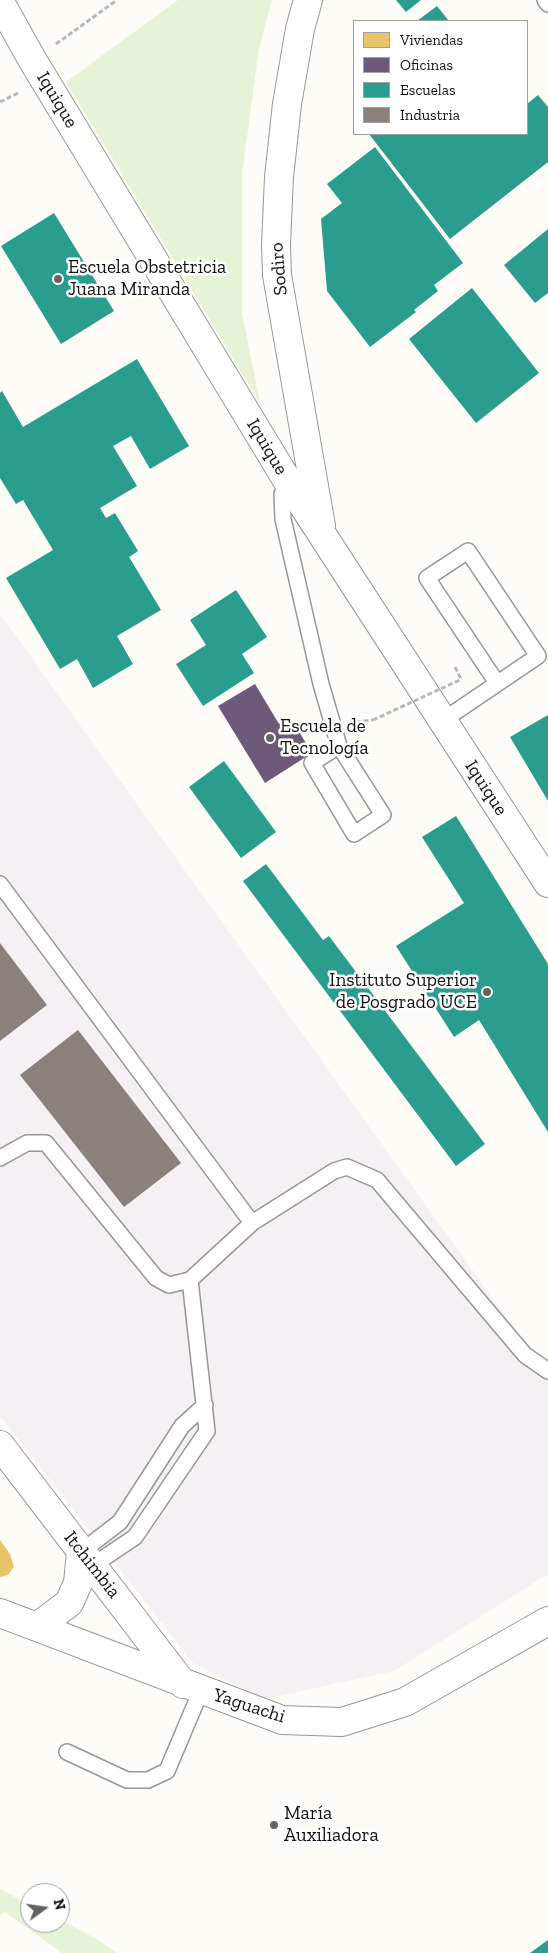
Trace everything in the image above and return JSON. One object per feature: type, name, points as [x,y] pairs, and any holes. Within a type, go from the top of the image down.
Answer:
[{"type":"street","name":"Sodiro","points":[[308,0],[300,29],[287,104],[279,177],[276,245],[277,275],[323,537]]},
{"type":"street","name":"Iquique","points":[[0,2],[33,61],[290,485],[548,883]]},
{"type":"street","name":"Itchimbia","points":[[0,1445],[87,1559],[193,1688]]},
{"type":"street","points":[[37,1627],[69,1603],[87,1559]]},
{"type":"street","name":"Yaguachi","points":[[0,1613],[193,1688],[282,1720],[342,1722],[405,1702],[548,1621]]},
{"type":"lane","points":[[545,0],[548,4]]},
{"type":"lane","points":[[290,485],[282,494],[282,519],[321,684],[339,746],[383,815],[354,834],[312,763],[339,746]]},
{"type":"lane","points":[[442,721],[538,656],[468,550],[427,578],[497,683]]},
{"type":"lane","points":[[0,884],[252,1223]]},
{"type":"lane","points":[[0,1158],[26,1143],[46,1143],[156,1278],[170,1286],[190,1280],[252,1223],[334,1171],[347,1167],[377,1180],[524,1355],[548,1371]]},
{"type":"lane","points":[[87,1559],[135,1537],[207,1431],[190,1280]]},
{"type":"lane","points":[[87,1559],[117,1526],[182,1426],[204,1405]]},
{"type":"lane","points":[[67,1752],[127,1780],[148,1780],[166,1771],[197,1700],[193,1688]]},
{"type":"path","points":[[33,61],[117,0]]},
{"type":"path","points":[[373,720],[462,679]]},
{"type":"shaded area","points":[[0,614],[548,1375],[548,1574],[394,1671],[264,1699],[193,1663],[0,1416]]},
{"type":"green space","points":[[178,0],[272,0],[259,49],[242,174],[242,313],[260,403],[66,82]]},
{"type":"green space","points":[[0,1889],[20,1900],[20,1923],[5,1912],[0,1916]]},
{"type":"green space","points":[[70,1925],[97,1939],[117,1953],[62,1953],[34,1933],[70,1933]]},
{"type":"building: Viviendas","points":[[0,1540],[10,1554],[14,1567],[8,1575],[0,1577]]},
{"type":"building: Oficinas","name":"Escuela de Tecnología","points":[[255,684],[279,724],[290,717],[312,753],[265,783],[218,706]]},
{"type":"building: Escuelas","points":[[396,0],[421,0],[406,12]]},
{"type":"building: Escuelas","points":[[437,6],[448,20],[418,20]]},
{"type":"building: Escuelas","points":[[538,95],[548,107],[548,162],[450,239],[370,135],[528,135],[528,103]]},
{"type":"building: Escuelas","points":[[375,147],[463,263],[434,285],[438,291],[414,310],[416,312],[370,347],[327,291],[321,219],[342,203],[327,184]]},
{"type":"building: Escuelas","name":"Escuela Obstetricia Juana Miranda","points":[[54,213],[114,311],[61,344],[1,246]]},
{"type":"building: Escuelas","points":[[548,229],[548,293],[535,303],[504,265]]},
{"type":"building: Escuelas","points":[[472,288],[539,373],[476,423],[409,339]]},
{"type":"building: Escuelas","points":[[137,359],[189,446],[150,469],[131,436],[113,446],[137,486],[100,508],[106,518],[115,513],[138,551],[129,557],[161,610],[117,636],[133,664],[93,688],[77,659],[60,669],[6,578],[53,550],[23,500],[16,504],[0,478],[0,393],[2,391],[23,427]]},
{"type":"building: Escuelas","points":[[236,590],[267,637],[242,654],[254,673],[203,706],[176,664],[206,645],[190,620]]},
{"type":"building: Escuelas","points":[[548,715],[548,801],[510,737]]},
{"type":"building: Escuelas","points":[[224,761],[276,832],[241,858],[189,787]]},
{"type":"building: Escuelas","name":"Instituto Superior de Posgrado UCE","points":[[456,816],[548,964],[548,1132],[479,1020],[454,1037],[396,946],[464,903],[422,837]]},
{"type":"building: Escuelas","points":[[266,864],[323,940],[329,936],[485,1144],[456,1166],[243,881]]},
{"type":"building: Escuelas","points":[[548,1940],[548,1953],[530,1953]]},
{"type":"building: Industria","points":[[0,943],[47,1005],[0,1041]]},
{"type":"building: Industria","points":[[78,1030],[181,1163],[124,1207],[20,1075]]},
{"type":"place","name":"Escuela Obstetricia Juana Miranda","points":[[58,279]]},
{"type":"place","name":"Escuela de Tecnología","points":[[270,738]]},
{"type":"place","name":"Instituto Superior de Posgrado UCE","points":[[487,992]]},
{"type":"place","name":"María Auxiliadora","points":[[274,1825]]}]
